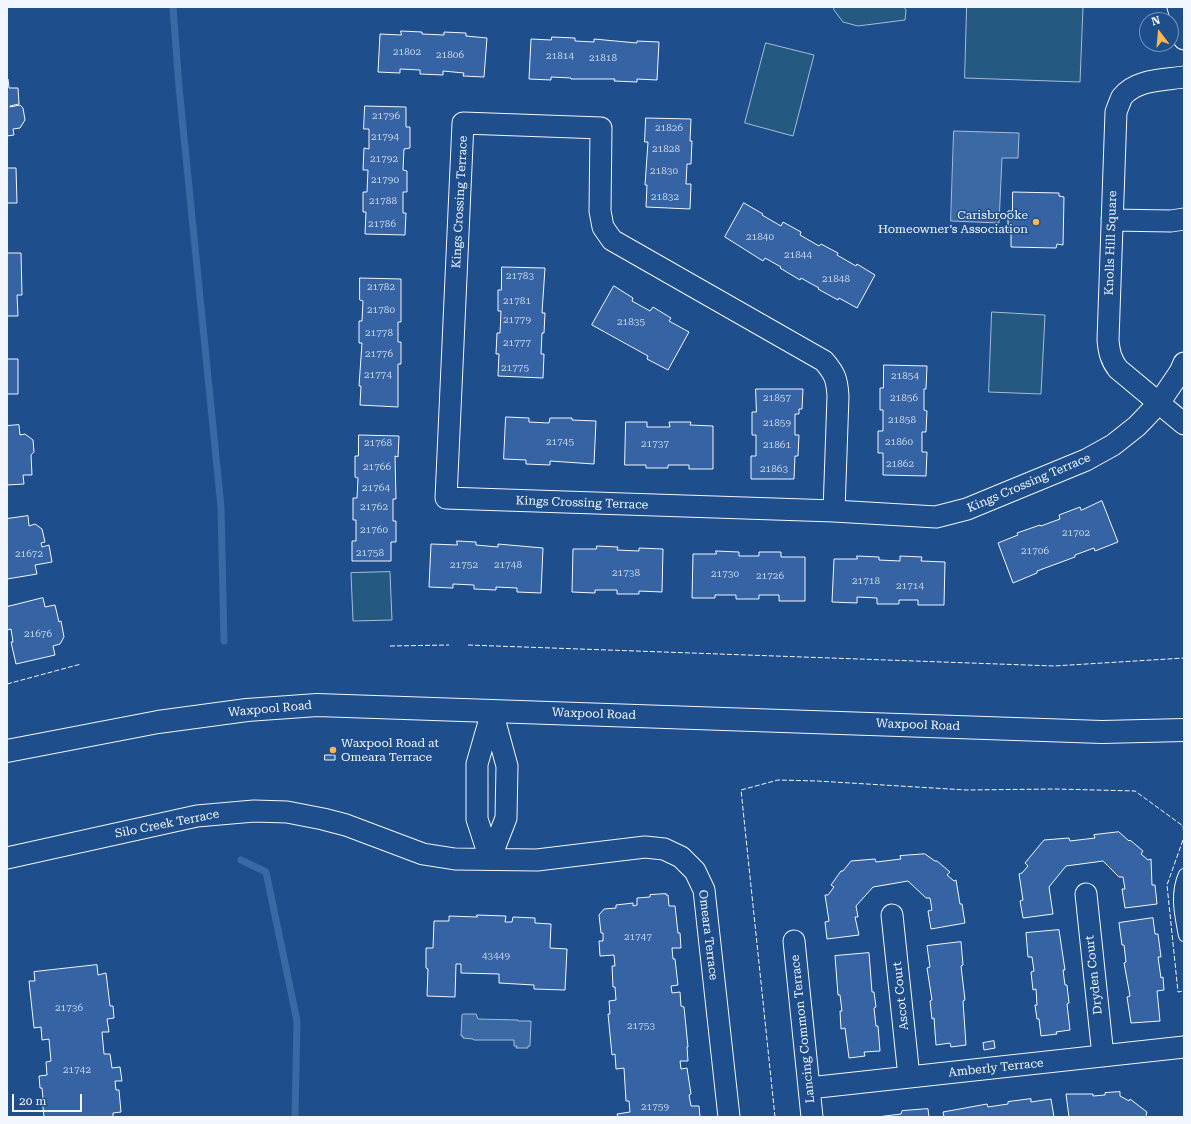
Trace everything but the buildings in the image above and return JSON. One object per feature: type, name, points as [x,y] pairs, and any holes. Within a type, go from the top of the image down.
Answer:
[{"type":"street","points":[[1178,7],[1184,39]]},
{"type":"street","name":"Knolls Hill Square","points":[[1184,77],[1148,82],[1134,86],[1122,97],[1116,112],[1108,340],[1112,362],[1118,369],[1184,424]]},
{"type":"street","name":"Kings Crossing Terrace","points":[[834,512],[838,396],[837,380],[824,361],[612,240],[603,227],[600,211],[601,128],[463,123],[446,498],[936,517],[967,509],[1086,460],[1121,439],[1137,426],[1159,403],[1180,372],[1184,363]]},
{"type":"street","points":[[1112,220],[1171,221],[1184,219]]},
{"type":"street","name":"Waxpool Road","points":[[7,752],[158,722],[247,710],[324,705],[1102,732],[1184,730]]},
{"type":"street","points":[[490,859],[506,818],[507,766],[492,711]]},
{"type":"street","points":[[490,859],[477,819],[477,764],[492,711]]},
{"type":"street","name":"Silo Creek Terrace","points":[[7,858],[197,816],[254,811],[286,812],[323,819],[346,825],[423,854],[455,859],[490,859]]},
{"type":"street","name":"Omeara Terrace","points":[[490,859],[554,859],[645,847],[664,849],[681,857],[695,871],[704,890],[729,1117]]},
{"type":"street","name":"Dryden Court","points":[[1086,894],[1103,1056]]},
{"type":"street","name":"Ascot Court","points":[[892,915],[909,1077]]},
{"type":"street","name":"Lancing Common Terrace","points":[[794,941],[812,1117]]},
{"type":"street","name":"Amberly Terrace","points":[[809,1088],[1184,1047]]},
{"type":"lane","points":[[1184,874],[1180,882],[1178,898],[1184,936]]},
{"type":"shaded area","points":[[834,7],[904,7],[906,10],[905,20],[858,26],[843,22],[834,10]]},
{"type":"shaded area","points":[[967,7],[1083,7],[1080,82],[965,78]]},
{"type":"shaded area","points":[[766,43],[814,55],[793,136],[745,123]]},
{"type":"shaded area","points":[[954,131],[1019,133],[1018,158],[1002,158],[999,223],[951,221]]},
{"type":"shaded area","points":[[992,312],[1045,315],[1041,394],[989,392]]},
{"type":"shaded area","points":[[390,572],[392,620],[353,621],[351,573]]},
{"type":"shaded area","points":[[476,1014],[478,1019],[531,1021],[530,1046],[528,1046],[528,1048],[516,1048],[517,1046],[514,1046],[514,1040],[474,1040],[463,1038],[463,1036],[461,1036],[462,1015]]},
{"type":"waterway","points":[[173,7],[179,87],[221,507],[224,641]]},
{"type":"waterway","points":[[241,860],[266,872],[297,1021],[295,1117]]},
{"type":"fence","points":[[390,646],[449,645]]},
{"type":"fence","points":[[468,645],[1054,666],[1184,658]]},
{"type":"fence","points":[[7,684],[81,664]]},
{"type":"fence","points":[[775,1117],[741,790],[778,780],[966,790],[1056,789],[1135,791],[1183,826],[1184,837],[1167,885],[1178,992],[1184,991]]},
{"type":"place","name":"Carisbrooke Homeowner’s Association","points":[[1036,222]]},
{"type":"place","name":"Waxpool Road at Omeara Terrace","points":[[333,750]]}]
